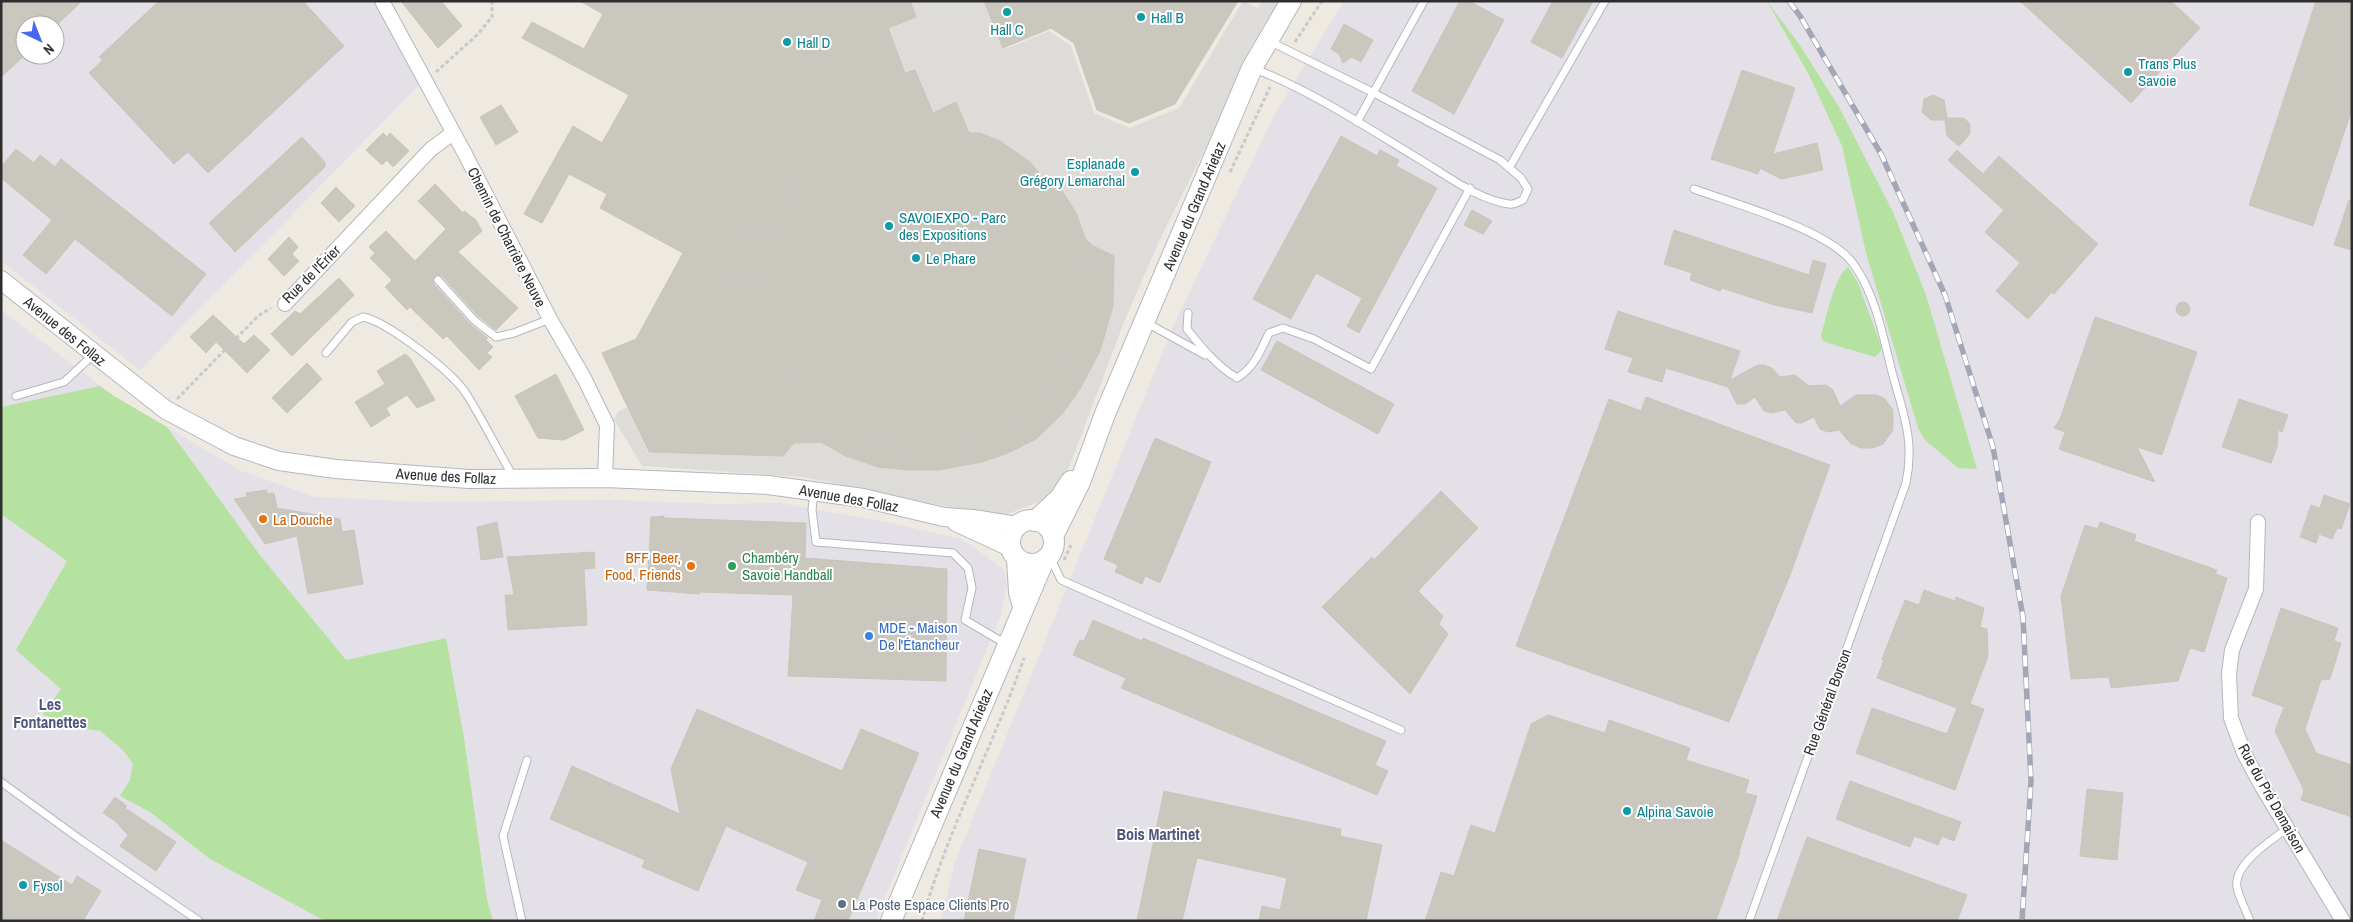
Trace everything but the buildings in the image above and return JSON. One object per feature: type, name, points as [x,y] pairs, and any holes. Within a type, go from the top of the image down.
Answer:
[{"type":"main road","name":"Avenue du Grand Arietaz","points":[[891,921],[900,911],[1006,645],[1050,555],[1105,414],[1252,68],[1291,1]]},
{"type":"main road","name":"Avenue du Grand Arietaz","points":[[1026,524],[1060,498],[1105,414]]},
{"type":"main road","points":[[1014,553],[1030,564],[1050,555],[1046,526],[1026,524],[1010,539],[1014,553],[1019,592],[1024,606]]},
{"type":"street","name":"Chemin de Charrière Neuve","points":[[382,1],[426,81],[550,319],[584,378],[607,425],[605,478]]},
{"type":"street","name":"Rue de l'Érier","points":[[285,304],[431,150],[453,133]]},
{"type":"street","name":"Avenue des Follaz","points":[[1,280],[166,410],[234,446],[279,461],[336,469],[469,479],[605,478],[719,482],[814,490],[862,498],[944,517],[1026,524]]},
{"type":"street","name":"Avenue des Follaz","points":[[944,517],[1014,553]]},
{"type":"street","name":"Rue du Pré Demaison","points":[[2258,522],[2256,589],[2232,650],[2229,695],[2232,718],[2244,753],[2287,829],[2343,921]]},
{"type":"lane","points":[[1357,122],[1424,1]]},
{"type":"lane","points":[[1509,168],[1605,1]]},
{"type":"lane","points":[[1252,68],[1275,77],[1357,122],[1492,200],[1511,205],[1523,200],[1528,189],[1521,178],[1500,160],[1372,92],[1267,40]]},
{"type":"lane","points":[[1188,313],[1187,329],[1224,370],[1237,378],[1247,372],[1261,352],[1269,333],[1284,328],[1314,340],[1371,369],[1470,188]]},
{"type":"lane","name":"Rue Général Borson","points":[[1694,189],[1818,235],[1852,261],[1867,287],[1908,432],[1911,460],[1906,483],[1749,921]]},
{"type":"lane","points":[[438,280],[474,320],[496,337],[514,333],[550,319]]},
{"type":"lane","points":[[326,352],[352,322],[363,317],[382,324],[419,350],[466,393],[514,479]]},
{"type":"lane","points":[[1144,322],[1214,360]]},
{"type":"lane","points":[[16,396],[64,382],[94,354]]},
{"type":"lane","points":[[814,490],[812,510],[816,542],[953,553],[968,568],[972,588],[965,620],[1006,645]]},
{"type":"lane","points":[[1050,555],[1062,580],[1401,730]]},
{"type":"lane","points":[[522,921],[504,836],[527,760]]},
{"type":"lane","points":[[1,782],[199,921]]},
{"type":"lane","points":[[2250,921],[2236,886],[2241,869],[2252,856],[2287,829]]},
{"type":"path","points":[[426,81],[477,36],[492,17],[492,1]]},
{"type":"path","points":[[1290,50],[1322,1]]},
{"type":"path","points":[[1229,175],[1275,77]]},
{"type":"path","points":[[782,176],[799,209]]},
{"type":"path","points":[[735,225],[778,240]]},
{"type":"path","points":[[1077,269],[1103,265]]},
{"type":"path","points":[[728,275],[772,276]]},
{"type":"path","name":"Rue de l'Érier","points":[[166,410],[258,316],[269,309],[285,304]]},
{"type":"path","points":[[1057,359],[1080,373]]},
{"type":"path","points":[[779,388],[802,374]]},
{"type":"path","points":[[1040,383],[1059,401]]},
{"type":"path","points":[[1005,413],[1016,436]]},
{"type":"path","points":[[873,453],[884,431]]},
{"type":"path","points":[[960,432],[962,458]]},
{"type":"path","points":[[907,461],[914,436]]},
{"type":"path","points":[[1050,555],[1062,562],[1075,536]]},
{"type":"path","points":[[922,921],[957,823],[1008,706],[1026,652]]},
{"type":"shaded area","points":[[1,1],[376,1],[422,82],[140,370],[1,261]]},
{"type":"shaded area","points":[[898,1],[987,1],[1006,49],[1049,31],[1071,46],[1094,113],[1130,128],[1179,108],[1243,1],[1258,8],[1262,1],[1279,1],[1251,46],[1242,66],[1239,81],[1162,235],[1126,317],[1070,465],[1053,492],[1046,499],[1003,516],[994,516],[803,477],[642,466],[614,419],[618,412],[627,407],[648,453],[710,451],[932,118],[796,114]]},
{"type":"shaded area","points":[[1344,1],[2352,1],[2352,921],[941,921],[955,862],[1175,322],[1275,114]]},
{"type":"shaded area","points":[[1,310],[114,396],[241,471],[316,497],[423,502],[615,500],[718,504],[779,503],[887,522],[961,539],[982,553],[1005,571],[1007,586],[1001,615],[875,921],[1,921]]},
{"type":"green space","points":[[1767,1],[1799,44],[1839,107],[1893,212],[1926,295],[1977,469],[1958,468],[1925,440],[1918,428],[1866,253],[1842,146],[1809,75]]},
{"type":"green space","points":[[1848,267],[1858,283],[1881,346],[1881,351],[1875,357],[1828,343],[1823,341],[1821,336],[1835,289],[1843,272]]},
{"type":"green space","points":[[100,386],[167,427],[259,554],[346,660],[446,638],[464,738],[487,899],[493,921],[325,921],[210,859],[150,812],[120,796],[130,780],[133,764],[123,750],[100,731],[66,726],[43,714],[61,689],[16,650],[67,561],[1,514],[1,407]]},
{"type":"railway","points":[[1789,1],[1800,16],[1881,154],[1945,295],[1993,447],[2023,617],[2031,781],[2022,921]]},
{"type":"place","name":"Hall C","points":[[1007,12]]},
{"type":"place","name":"Hall B","points":[[1141,17]]},
{"type":"place","name":"Hall D","points":[[787,42]]},
{"type":"place","name":"Trans Plus Savoie","points":[[2128,72]]},
{"type":"place","name":"Esplanade Grégory Lemarchal","points":[[1135,172]]},
{"type":"place","name":"SAVOIEXPO - Parc des Expositions","points":[[889,226]]},
{"type":"place","name":"Le Phare","points":[[916,258]]},
{"type":"place","name":"La Douche","points":[[263,519]]},
{"type":"place","name":"BFF Beer, Food, Friends","points":[[691,566]]},
{"type":"place","name":"Chambéry Savoie Handball","points":[[732,566]]},
{"type":"place","name":"MDE - Maison De l'Étancheur","points":[[869,636]]},
{"type":"place","name":"Alpina Savoie","points":[[1627,811]]},
{"type":"place","name":"Fysol","points":[[23,885]]},
{"type":"place","name":"La Poste Espace Clients Pro","points":[[842,904]]},
{"type":"district","name":"Les Fontanettes","points":[[50,713]]},
{"type":"district","name":"Bois Martinet","points":[[1158,834]]}]
